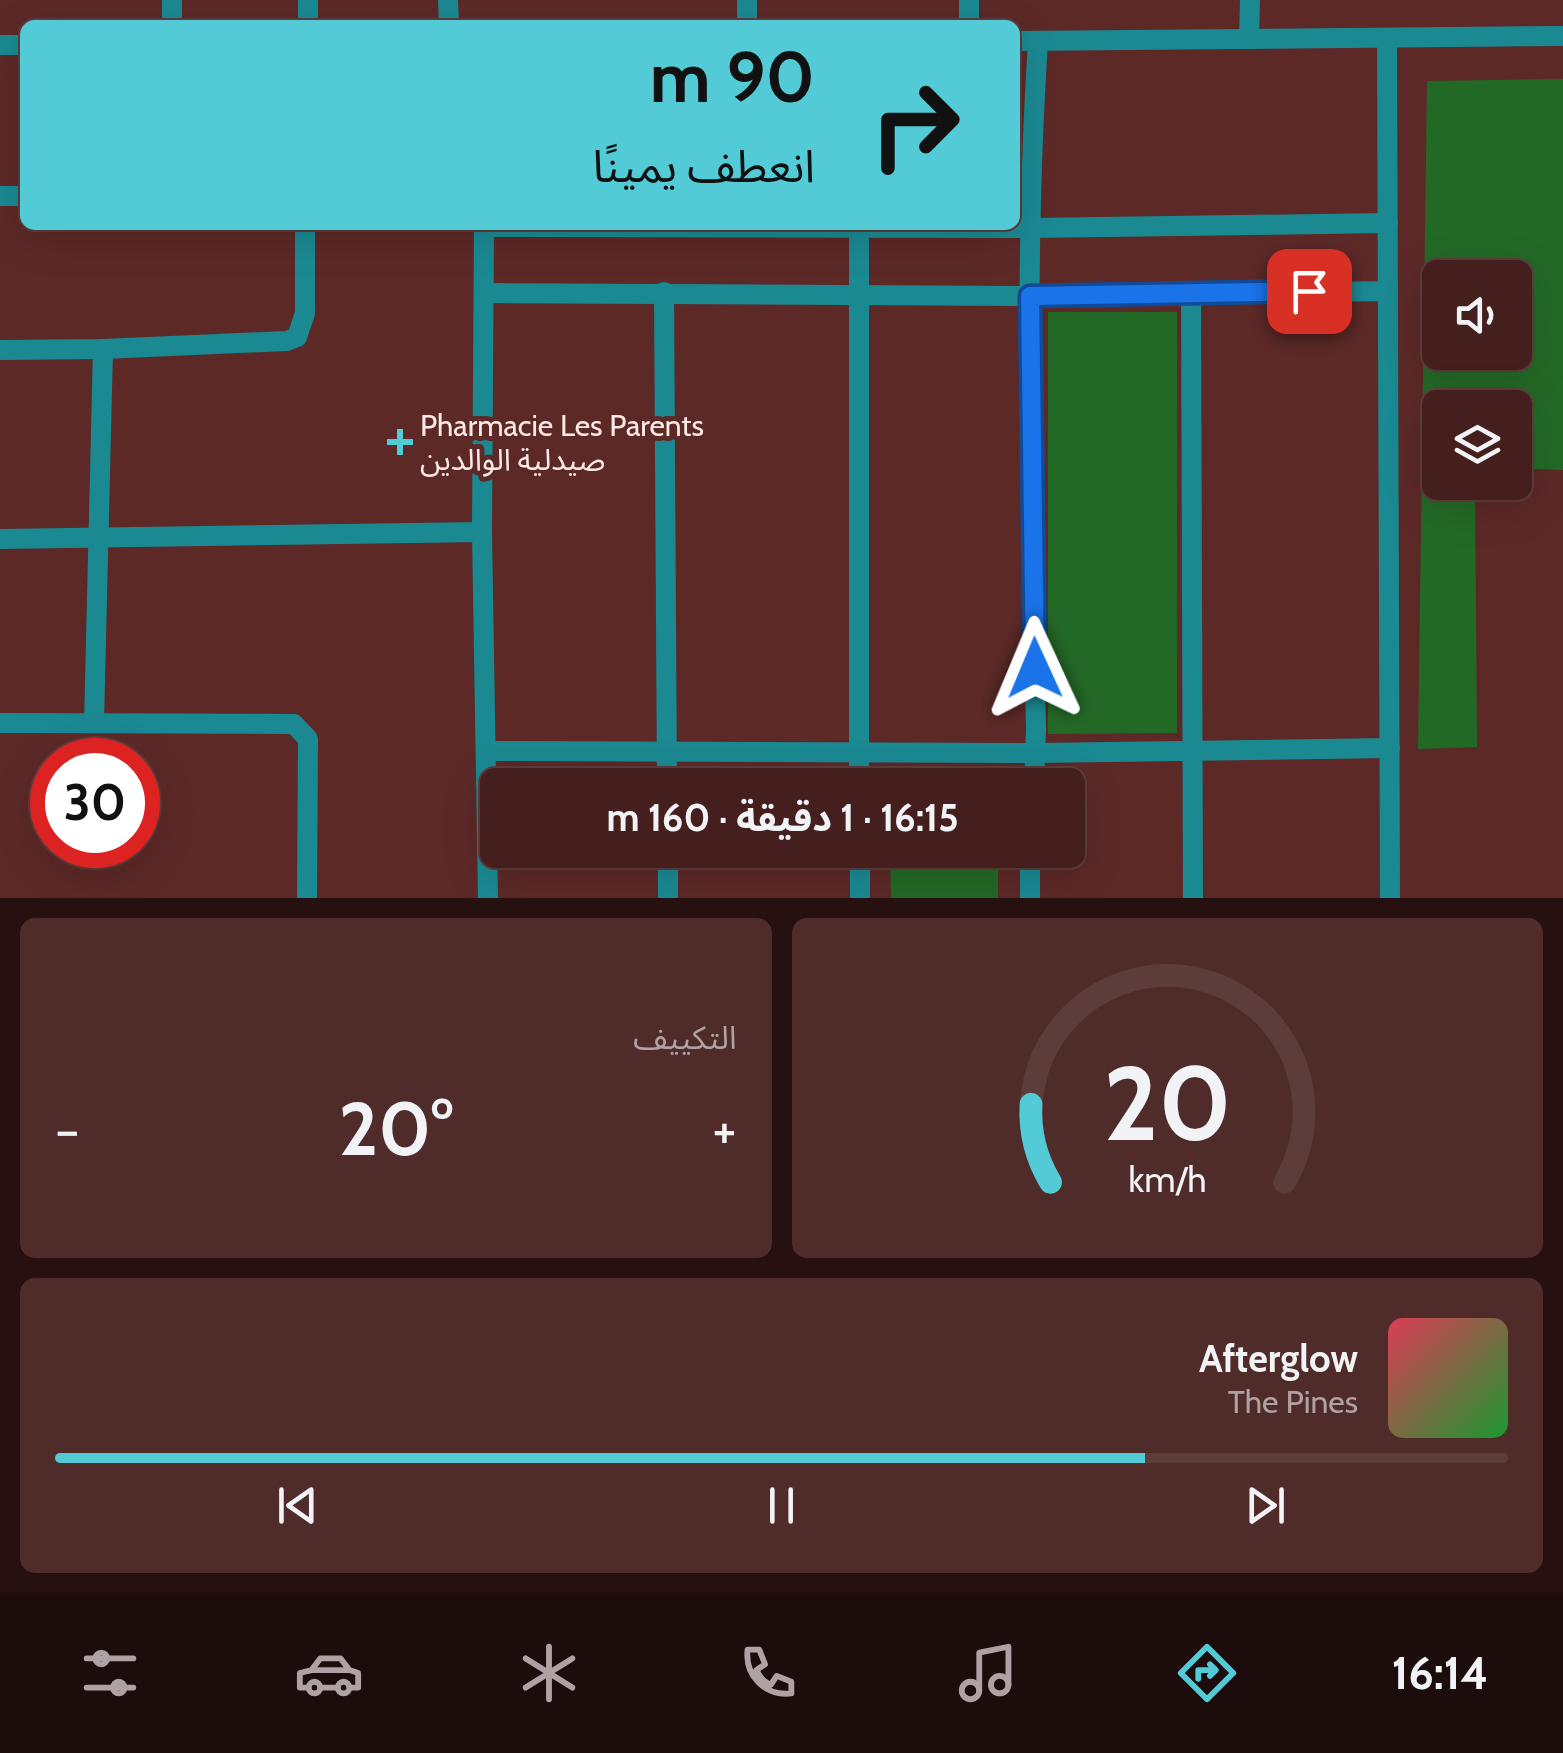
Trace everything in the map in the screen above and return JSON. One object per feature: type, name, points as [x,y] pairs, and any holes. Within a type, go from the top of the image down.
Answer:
[{"type":"street","points":[[1250,0],[1250,39]]},
{"type":"street","points":[[1020,41],[1563,36]]},
{"type":"street","points":[[1387,38],[1390,898]]},
{"type":"street","points":[[1035,768],[1030,296],[1038,42]]},
{"type":"street","points":[[1020,228],[1388,224]]},
{"type":"street","points":[[0,350],[275,343],[296,337],[305,313],[305,230]]},
{"type":"street","points":[[484,230],[482,532],[488,898]]},
{"type":"street","points":[[858,230],[859,768]]},
{"type":"street","points":[[485,293],[1030,296],[1388,290]]},
{"type":"street","points":[[1191,291],[1193,898]]},
{"type":"street","points":[[664,292],[667,768]]},
{"type":"street","points":[[94,723],[103,349]]},
{"type":"street","points":[[0,539],[482,532]]},
{"type":"street","points":[[0,723],[283,722],[303,730],[310,753],[306,898]]},
{"type":"street","points":[[486,751],[1036,753],[1390,748]]},
{"type":"street","points":[[668,868],[668,898]]},
{"type":"street","points":[[860,868],[860,898]]},
{"type":"street","points":[[1030,868],[1030,898]]},
{"type":"green space","points":[[1563,79],[1563,470],[1532,469],[1532,390],[1423,390],[1423,370],[1532,370],[1532,260],[1425,260],[1427,81]]},
{"type":"green space","points":[[1048,312],[1177,312],[1177,733],[1048,734]]},
{"type":"green space","points":[[1422,452],[1422,500],[1475,500],[1477,747],[1418,749]]},
{"type":"green space","points":[[890,868],[998,868],[998,898],[891,898]]},
{"type":"place","name":"Pharmacie Les Parents صيدلية الوالدين","points":[[400,442]]},
{"type":"route","points":[[1035,668],[1030,296],[1309,291]]}]
